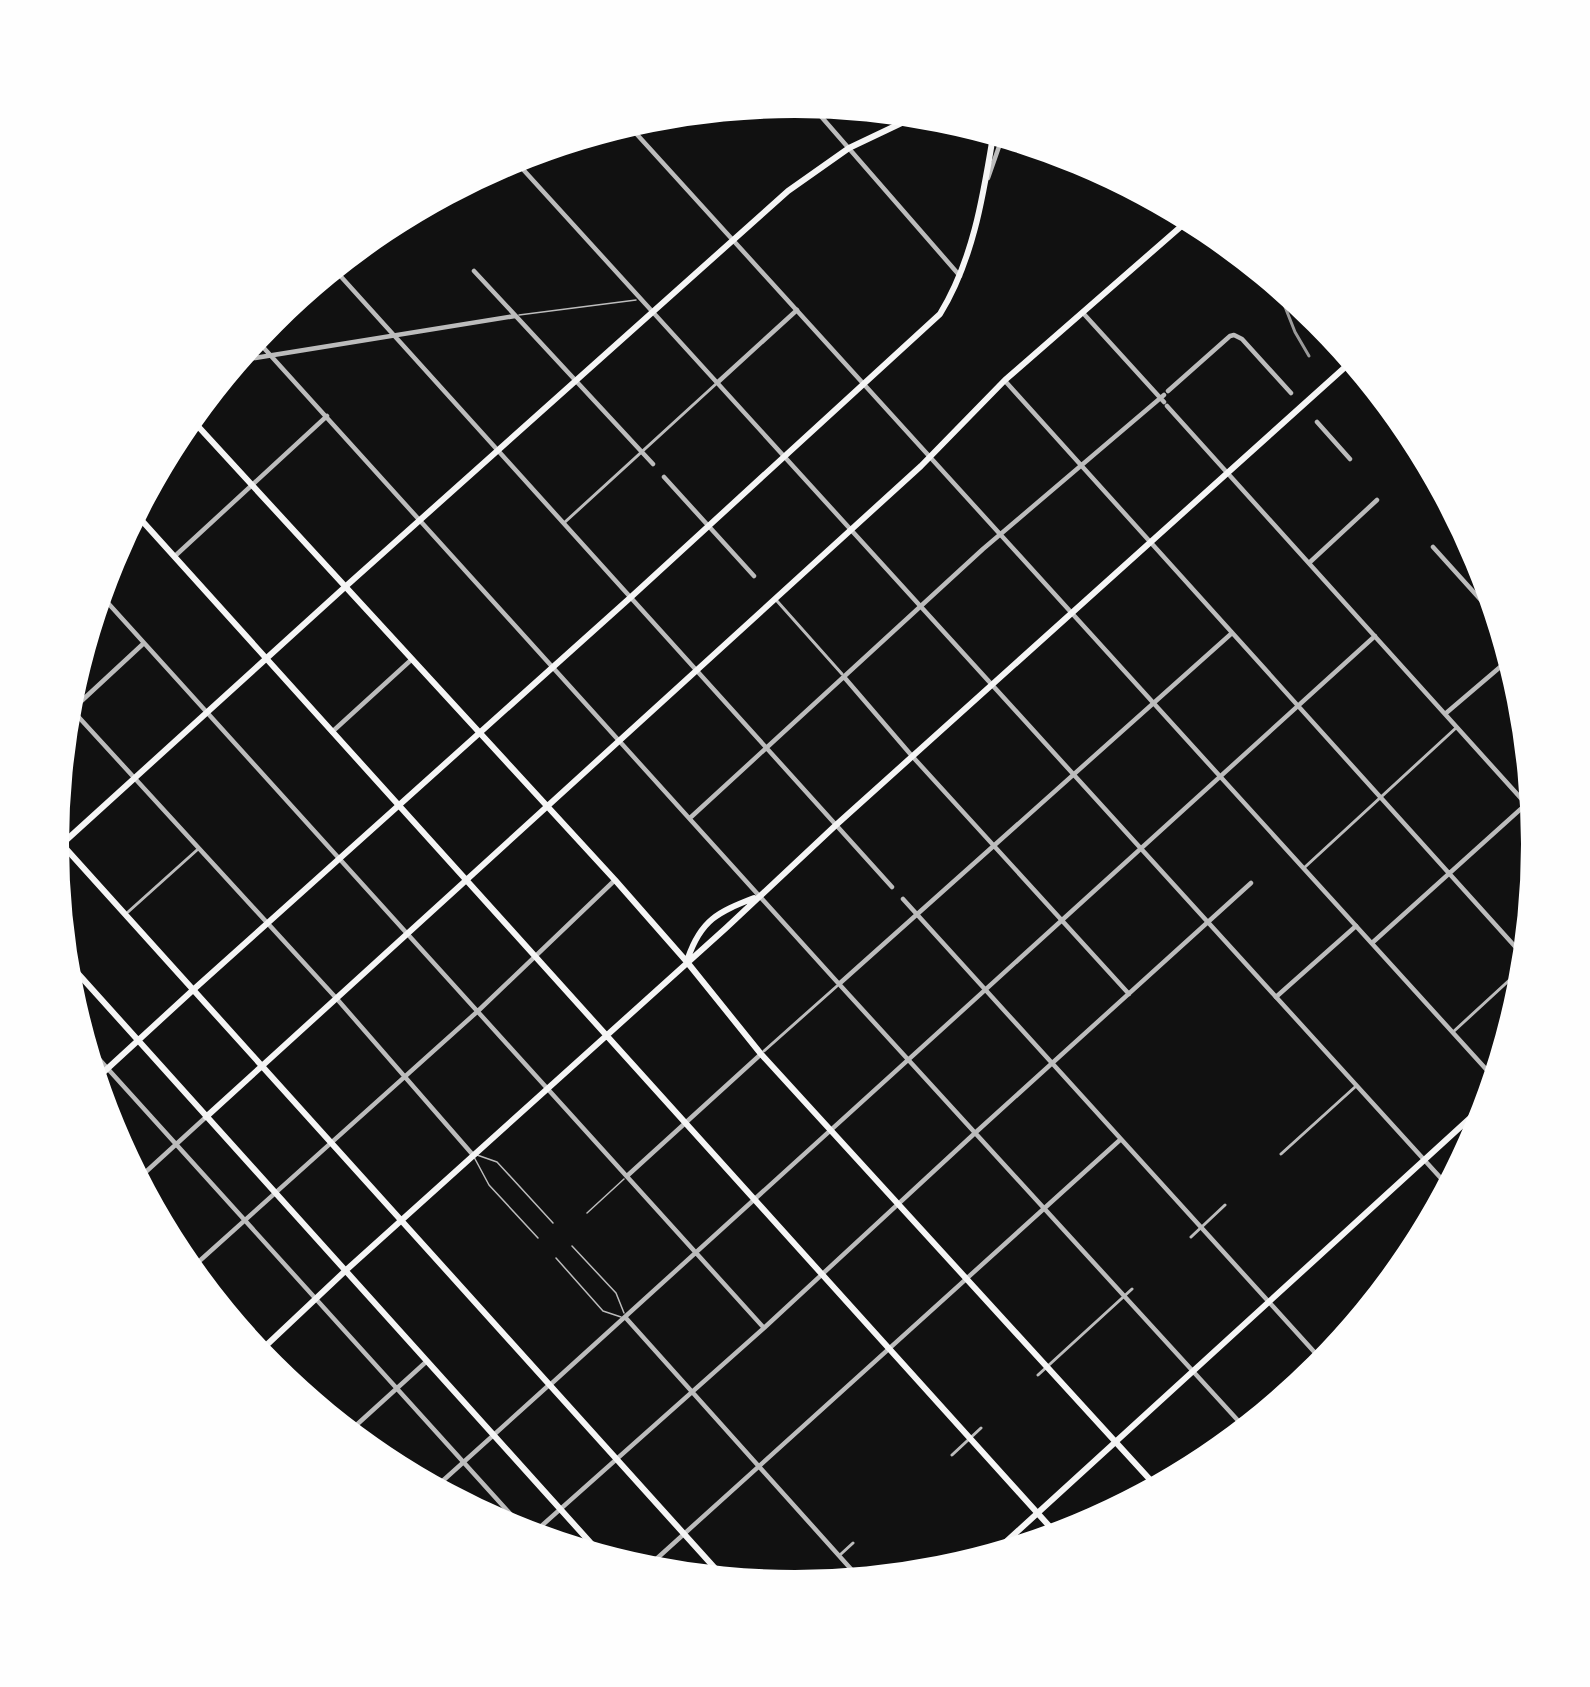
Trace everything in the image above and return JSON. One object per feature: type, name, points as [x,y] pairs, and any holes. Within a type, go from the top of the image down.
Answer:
[{"type":"main road","points":[[69,837],[733,239],[807,176],[849,148],[902,126]]},
{"type":"main road","points":[[107,1069],[940,314],[960,276],[988,179],[992,145]]},
{"type":"main road","points":[[206,1117],[852,530],[1005,380],[1179,228]]},
{"type":"main road","points":[[269,1343],[1344,368]]},
{"type":"main road","points":[[200,428],[615,880],[761,1054],[1148,1477]]},
{"type":"main road","points":[[144,523],[1047,1524]]},
{"type":"main road","points":[[69,852],[712,1564]]},
{"type":"main road","points":[[687,962],[710,919],[759,895]]},
{"type":"main road","points":[[82,978],[587,1539]]},
{"type":"main road","points":[[1013,1536],[1465,1122]]},
{"type":"street","points":[[823,119],[960,276]]},
{"type":"street","points":[[637,135],[1485,1068]]},
{"type":"street","points":[[988,179],[999,147]]},
{"type":"street","points":[[524,170],[1440,1177]]},
{"type":"street","points":[[474,271],[653,464]]},
{"type":"street","points":[[342,277],[892,887]]},
{"type":"street","points":[[564,523],[797,310]]},
{"type":"street","points":[[1083,313],[1519,796]]},
{"type":"street","points":[[256,357],[515,316]]},
{"type":"street","points":[[690,818],[1000,534],[1164,399],[1230,336],[1242,339],[1291,393]]},
{"type":"street","points":[[264,349],[1237,1419]]},
{"type":"street","points":[[1005,380],[1514,945]]},
{"type":"street","points":[[175,556],[327,416]]},
{"type":"street","points":[[1317,422],[1350,459]]},
{"type":"street","points":[[664,477],[754,576]]},
{"type":"street","points":[[1309,563],[1377,500]]},
{"type":"street","points":[[1432,548],[1478,598]]},
{"type":"street","points":[[765,588],[912,757],[1130,994]]},
{"type":"street","points":[[110,605],[764,1328]]},
{"type":"street","points":[[627,1177],[1232,633]]},
{"type":"street","points":[[445,1479],[1375,636]]},
{"type":"street","points":[[83,701],[144,643]]},
{"type":"street","points":[[332,732],[411,660]]},
{"type":"street","points":[[1445,714],[1499,668]]},
{"type":"street","points":[[81,716],[473,1155]]},
{"type":"street","points":[[1304,868],[1457,727]]},
{"type":"street","points":[[1372,943],[1520,810]]},
{"type":"street","points":[[126,914],[198,849]]},
{"type":"street","points":[[201,1260],[478,1011],[615,880]]},
{"type":"street","points":[[544,1524],[1251,884]]},
{"type":"street","points":[[903,899],[1314,1351]]},
{"type":"street","points":[[1276,997],[1356,926]]},
{"type":"street","points":[[1453,1032],[1508,982]]},
{"type":"street","points":[[105,1067],[506,1509]]},
{"type":"street","points":[[1281,1154],[1357,1085]]},
{"type":"street","points":[[147,1171],[206,1117]]},
{"type":"street","points":[[659,1557],[1121,1139]]},
{"type":"street","points":[[1191,1237],[1225,1205]]},
{"type":"street","points":[[1038,1375],[1132,1289]]},
{"type":"street","points":[[625,1317],[850,1567]]},
{"type":"street","points":[[358,1423],[428,1361]]},
{"type":"street","points":[[952,1455],[981,1428]]},
{"type":"street","points":[[840,1556],[853,1543]]},
{"type":"lane","points":[[515,316],[641,299]]},
{"type":"lane","points":[[473,1155],[497,1162],[553,1223]]},
{"type":"lane","points":[[473,1155],[488,1184],[538,1238]]},
{"type":"lane","points":[[587,1213],[627,1177]]},
{"type":"lane","points":[[556,1258],[603,1311],[625,1317],[616,1293],[572,1246]]},
{"type":"railway","points":[[1286,309],[1309,356]]}]
